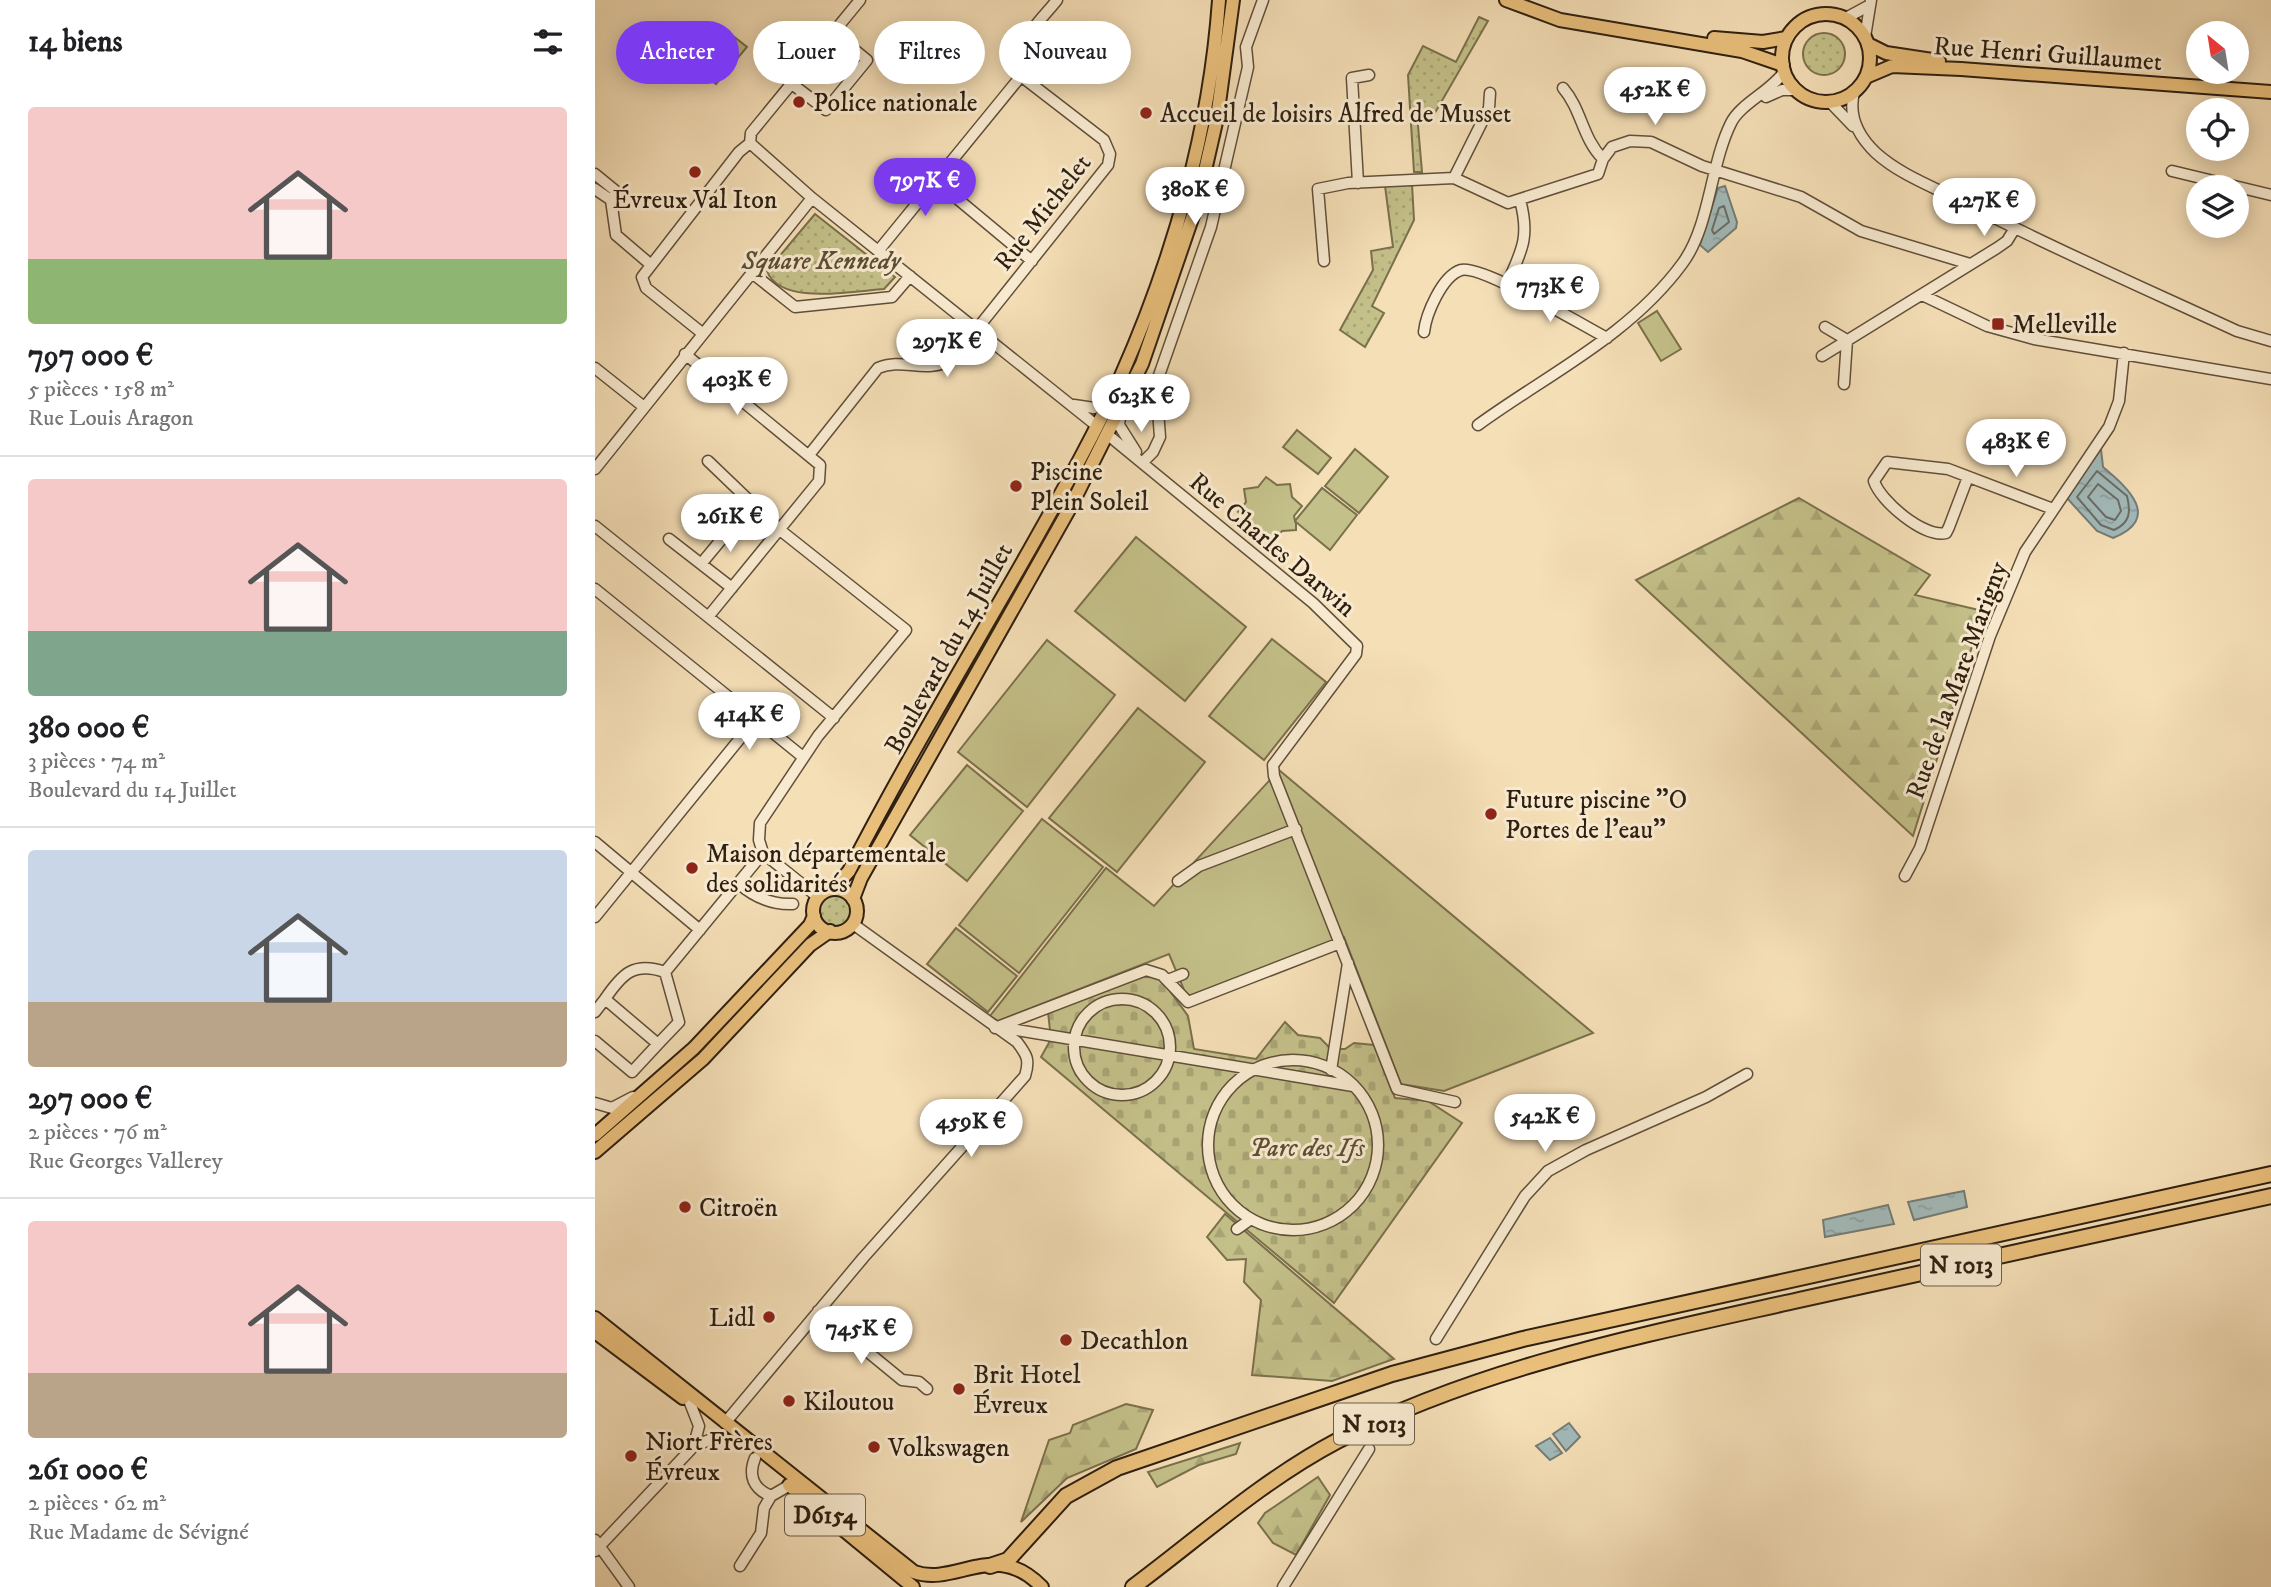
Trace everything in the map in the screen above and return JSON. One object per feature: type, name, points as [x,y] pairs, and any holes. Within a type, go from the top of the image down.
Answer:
[{"type":"highway","name":"N 1013","points":[[990,1566],[1008,1560],[1053,1507],[1096,1477],[1167,1450],[1392,1374],[1523,1339],[2271,1174]]},
{"type":"highway","name":"N 1013","points":[[1133,1587],[1247,1500],[1324,1449],[1392,1416],[1466,1387],[1651,1334],[2271,1196]]},
{"type":"main road","name":"Boulevard du 14 Juillet","points":[[853,924],[858,912],[853,898],[861,878],[1099,433],[1155,290],[1185,197],[1204,108],[1219,0]]},
{"type":"main road","name":"Boulevard du 14 Juillet","points":[[818,897],[832,888],[849,871],[1099,433],[1121,410],[1157,322],[1198,201],[1217,118],[1233,0]]},
{"type":"main road","points":[[1506,0],[1560,20],[1742,51],[1784,69]]},
{"type":"main road","points":[[1518,0],[1568,17],[1730,40],[1763,43],[1786,38]]},
{"type":"main road","points":[[1824,13],[1846,18],[1867,41],[1870,61],[1866,76],[1854,92],[1829,101],[1810,99],[1796,90],[1784,69],[1786,38],[1797,24],[1809,17],[1824,13]]},
{"type":"main road","name":"Rue Henri Guillaumet","points":[[1867,41],[1896,55],[1959,63],[2271,86]]},
{"type":"main road","name":"Rue Henri Guillaumet","points":[[1866,76],[1892,66],[2271,92]]},
{"type":"main road","points":[[832,888],[853,898]]},
{"type":"main road","points":[[596,1135],[724,1018],[810,925],[818,897]]},
{"type":"main road","points":[[814,916],[829,931]]},
{"type":"main road","points":[[595,1152],[703,1059],[810,945],[829,931],[846,931],[853,924]]},
{"type":"main road","name":"D6154","points":[[595,1318],[890,1553],[928,1578],[947,1578],[967,1571]]},
{"type":"main road","name":"D6154","points":[[595,1332],[690,1403],[913,1587]]},
{"type":"main road","points":[[945,1587],[967,1571],[990,1566],[1017,1570],[1042,1587]]},
{"type":"street","points":[[843,21],[860,0]]},
{"type":"street","points":[[1040,21],[1057,0]]},
{"type":"street","points":[[1140,461],[1153,452],[1160,437],[1156,384],[1211,228],[1248,67],[1246,47],[1263,0]]},
{"type":"street","points":[[1846,18],[1871,2]]},
{"type":"street","points":[[1867,41],[1871,2]]},
{"type":"street","points":[[860,54],[867,60],[860,69]]},
{"type":"street","points":[[1478,425],[1607,338],[1645,306],[1683,263],[1692,249],[1731,122],[1784,69]]},
{"type":"street","points":[[1358,183],[1352,78],[1369,75]]},
{"type":"street","points":[[702,333],[646,288],[642,277],[741,149],[750,143],[751,134],[791,84]]},
{"type":"street","points":[[793,84],[826,110],[847,84]]},
{"type":"street","points":[[879,250],[1015,84]]},
{"type":"street","name":"Rue Michelet","points":[[809,456],[878,368],[891,363],[923,368],[953,359],[1108,164],[1110,154],[1104,140],[1031,84]]},
{"type":"street","points":[[1563,89],[1575,101],[1589,144],[1602,159]]},
{"type":"street","points":[[1750,105],[1782,90],[1796,90]]},
{"type":"street","points":[[1854,92],[1850,112],[1860,133]]},
{"type":"street","points":[[1454,178],[1489,108],[1490,93]]},
{"type":"street","points":[[1829,101],[1888,162],[2015,228],[2237,331],[2271,341]]},
{"type":"street","points":[[1324,261],[1318,189],[1358,183],[1454,178],[1508,203],[1598,174],[1602,159],[1612,147],[1640,140],[1651,142],[1716,171],[1801,197],[1861,231],[1970,264]]},
{"type":"street","points":[[750,143],[812,198],[1077,406],[1099,433],[1140,461]]},
{"type":"street","points":[[2172,172],[2271,195]]},
{"type":"street","points":[[595,174],[617,192],[611,200],[616,235],[650,264]]},
{"type":"street","points":[[936,181],[1032,261]]},
{"type":"street","points":[[595,189],[611,200]]},
{"type":"street","points":[[595,469],[812,198]]},
{"type":"street","points":[[1507,284],[1525,243],[1527,225],[1520,200]]},
{"type":"street","points":[[1822,356],[2007,241],[2015,228]]},
{"type":"street","points":[[1425,332],[1426,314],[1450,277],[1462,269],[1477,270],[1507,284],[1607,338]]},
{"type":"street","points":[[752,273],[795,307],[892,297],[910,276]]},
{"type":"street","points":[[1922,295],[1987,326],[2034,339],[2271,379]]},
{"type":"street","points":[[1825,327],[1847,340]]},
{"type":"street","points":[[1844,384],[1847,340]]},
{"type":"street","name":"Rue de la Mare Marigny","points":[[1905,876],[1920,848],[1990,636],[2025,551],[2109,427],[2119,401],[2124,353]]},
{"type":"street","points":[[685,354],[820,465],[821,477],[708,617]]},
{"type":"street","points":[[595,368],[644,407]]},
{"type":"street","points":[[1077,406],[1094,408],[1109,402]]},
{"type":"street","points":[[1121,410],[1119,425],[1140,461]]},
{"type":"street","points":[[708,461],[780,530],[906,631],[803,757],[760,823],[759,840],[763,853],[818,897]]},
{"type":"street","name":"Rue Charles Darwin","points":[[1140,461],[1313,603],[1356,646],[1356,654],[1273,765],[1274,776],[1398,1089],[1455,1102]]},
{"type":"street","points":[[1968,477],[1949,527],[1945,533],[1937,535],[1917,526],[1877,492],[1874,481],[1887,462],[1948,469],[2053,509]]},
{"type":"street","points":[[701,564],[735,523]]},
{"type":"street","points":[[595,526],[834,718]]},
{"type":"street","points":[[669,538],[731,588]]},
{"type":"street","points":[[595,589],[803,757]]},
{"type":"street","points":[[595,916],[755,720]]},
{"type":"street","points":[[1178,881],[1199,866],[1296,829]]},
{"type":"street","points":[[595,842],[700,930]]},
{"type":"street","points":[[665,972],[763,853]]},
{"type":"street","points":[[738,883],[747,891],[778,905],[793,904]]},
{"type":"street","points":[[725,1423],[818,1311],[1025,1076],[1028,1057],[1017,1042],[853,924]]},
{"type":"street","points":[[996,1027],[1137,972],[1154,971],[1168,980],[1188,1002],[1340,943]]},
{"type":"street","points":[[1331,1070],[1348,962]]},
{"type":"street","points":[[595,1012],[619,978],[649,966],[665,972]]},
{"type":"street","points":[[595,1041],[632,1072],[680,1022],[665,972]]},
{"type":"street","points":[[1168,980],[1183,974]]},
{"type":"street","points":[[605,999],[658,1044]]},
{"type":"street","points":[[1119,999],[1130,1000],[1141,1003],[1158,1015],[1168,1034],[1169,1055],[1159,1077],[1150,1086],[1127,1094],[1114,1094],[1102,1090],[1083,1074],[1077,1064],[1075,1039],[1083,1019],[1099,1005],[1119,999]]},
{"type":"street","points":[[996,1027],[1353,1086]]},
{"type":"street","points":[[1291,1061],[1331,1070],[1353,1086],[1373,1116],[1377,1140],[1375,1164],[1360,1197],[1332,1220],[1309,1228],[1273,1228],[1251,1219],[1233,1205],[1219,1188],[1213,1174],[1208,1145],[1213,1116],[1234,1085],[1252,1071],[1291,1061]]},
{"type":"street","points":[[1436,1339],[1525,1196],[1548,1171],[1586,1150],[1706,1097],[1747,1074]]},
{"type":"street","points":[[597,1104],[612,1108],[656,1083]]},
{"type":"street","points":[[596,1135],[604,1122],[597,1104]]},
{"type":"street","points":[[1237,1229],[1251,1219]]},
{"type":"street","points":[[818,1311],[902,1380],[919,1382],[927,1389]]},
{"type":"street","points":[[690,1403],[699,1426],[694,1446]]},
{"type":"street","points":[[629,1587],[596,1545],[694,1446],[717,1437],[737,1443]]},
{"type":"street","points":[[1283,1587],[1369,1449]]},
{"type":"street","points":[[755,1458],[750,1470],[751,1477],[757,1488],[771,1496]]},
{"type":"street","points":[[740,1566],[761,1533],[764,1507],[771,1496],[790,1485]]},
{"type":"green space","points":[[1479,17],[1488,21],[1432,118],[1419,112],[1417,114],[1422,172],[1414,172],[1408,75],[1423,46],[1456,62]]},
{"type":"green space","points":[[1824,33],[1839,39],[1845,54],[1839,69],[1824,75],[1809,69],[1803,54],[1809,39]]},
{"type":"green space","points":[[739,41],[747,47],[739,57]]},
{"type":"green space","points":[[1412,184],[1414,220],[1372,306],[1384,313],[1365,347],[1340,330],[1373,270],[1371,251],[1393,247],[1385,186]]},
{"type":"green space","name":"Square Kennedy","points":[[815,214],[895,277],[884,289],[802,293],[775,282],[767,271]]},
{"type":"green space","points":[[1657,311],[1681,349],[1661,361],[1638,323]]},
{"type":"green space","points":[[1297,430],[1331,458],[1318,474],[1283,447]]},
{"type":"green space","points":[[1355,449],[1388,477],[1359,513],[1325,486]]},
{"type":"green space","points":[[1266,477],[1277,485],[1290,484],[1292,497],[1302,506],[1294,516],[1295,521],[1322,488],[1357,515],[1330,550],[1296,522],[1296,530],[1282,531],[1274,541],[1263,533],[1250,534],[1248,521],[1238,512],[1246,502],[1244,489],[1258,487]]},
{"type":"green space","points":[[1799,498],[1930,575],[1915,595],[1983,611],[1913,836],[1636,580]]},
{"type":"green space","points":[[1136,537],[1246,627],[1185,701],[1075,611]]},
{"type":"green space","points":[[1272,639],[1326,682],[1264,760],[1209,716]]},
{"type":"green space","points":[[1047,640],[1115,695],[1027,807],[958,752]]},
{"type":"green space","points":[[1138,708],[1205,762],[1117,872],[1049,818]]},
{"type":"green space","points":[[967,765],[1023,811],[967,881],[910,835]]},
{"type":"green space","points":[[1279,770],[1593,1033],[1444,1091],[1401,1084],[1344,937],[1187,997],[1169,954],[998,1021],[990,1016],[1106,868],[1154,906]]},
{"type":"green space","points":[[1042,819],[1103,867],[1019,973],[959,925]]},
{"type":"green space","points":[[836,892],[848,897],[853,909],[848,921],[836,926],[824,921],[819,909],[824,897]]},
{"type":"green space","points":[[956,928],[1017,976],[988,1012],[927,964]]},
{"type":"green space","name":"Parc des Ifs","points":[[1159,976],[1188,1016],[1194,1049],[1256,1059],[1285,1022],[1298,1035],[1320,1038],[1331,1049],[1345,1049],[1354,1043],[1374,1045],[1395,1098],[1428,1101],[1462,1123],[1334,1303],[1041,1057],[1051,1039],[1048,1012],[1143,977]]},
{"type":"green space","points":[[1225,1214],[1394,1359],[1332,1381],[1252,1375],[1261,1300],[1244,1282],[1246,1259],[1227,1260],[1207,1237]]},
{"type":"green space","points":[[1126,1404],[1153,1410],[1136,1449],[1067,1478],[1021,1522],[1049,1440],[1070,1433],[1073,1425]]},
{"type":"green space","points":[[1240,1443],[1236,1454],[1199,1465],[1157,1487],[1148,1472]]},
{"type":"green space","points":[[1318,1477],[1330,1495],[1296,1555],[1273,1543],[1258,1523],[1265,1513]]},
{"type":"water","points":[[1725,186],[1737,222],[1736,228],[1708,252],[1700,245],[1718,188]]},
{"type":"water","points":[[2101,449],[2103,467],[2130,493],[2138,512],[2136,521],[2128,530],[2113,538],[2097,531],[2066,497]]},
{"type":"water","points":[[1964,1191],[1967,1207],[1914,1220],[1908,1202]]},
{"type":"water","points":[[1888,1205],[1894,1224],[1825,1237],[1823,1220]]},
{"type":"water","points":[[1569,1423],[1580,1437],[1566,1451],[1553,1434]]},
{"type":"water","points":[[1550,1438],[1562,1453],[1550,1460],[1536,1446]]},
{"type":"place","name":"Police nationale","points":[[799,102]]},
{"type":"place","name":"Accueil de loisirs Alfred de Musset","points":[[1146,113]]},
{"type":"place","name":"Évreux Val Iton","points":[[695,172]]},
{"type":"place","name":"Melleville","points":[[1998,324]]},
{"type":"place","name":"Piscine Plein Soleil","points":[[1016,486]]},
{"type":"place","name":"Future piscine \"O Portes de l'eau\"","points":[[1491,814]]},
{"type":"place","name":"Maison départementale des solidarités","points":[[692,868]]},
{"type":"place","name":"Citroën","points":[[685,1207]]},
{"type":"place","name":"Lidl","points":[[769,1317]]},
{"type":"place","name":"Decathlon","points":[[1066,1340]]},
{"type":"place","name":"Brit Hotel Évreux","points":[[959,1389]]},
{"type":"place","name":"Kiloutou","points":[[789,1401]]},
{"type":"place","name":"Volkswagen","points":[[874,1447]]},
{"type":"place","name":"Niort Frères Évreux","points":[[631,1456]]}]
